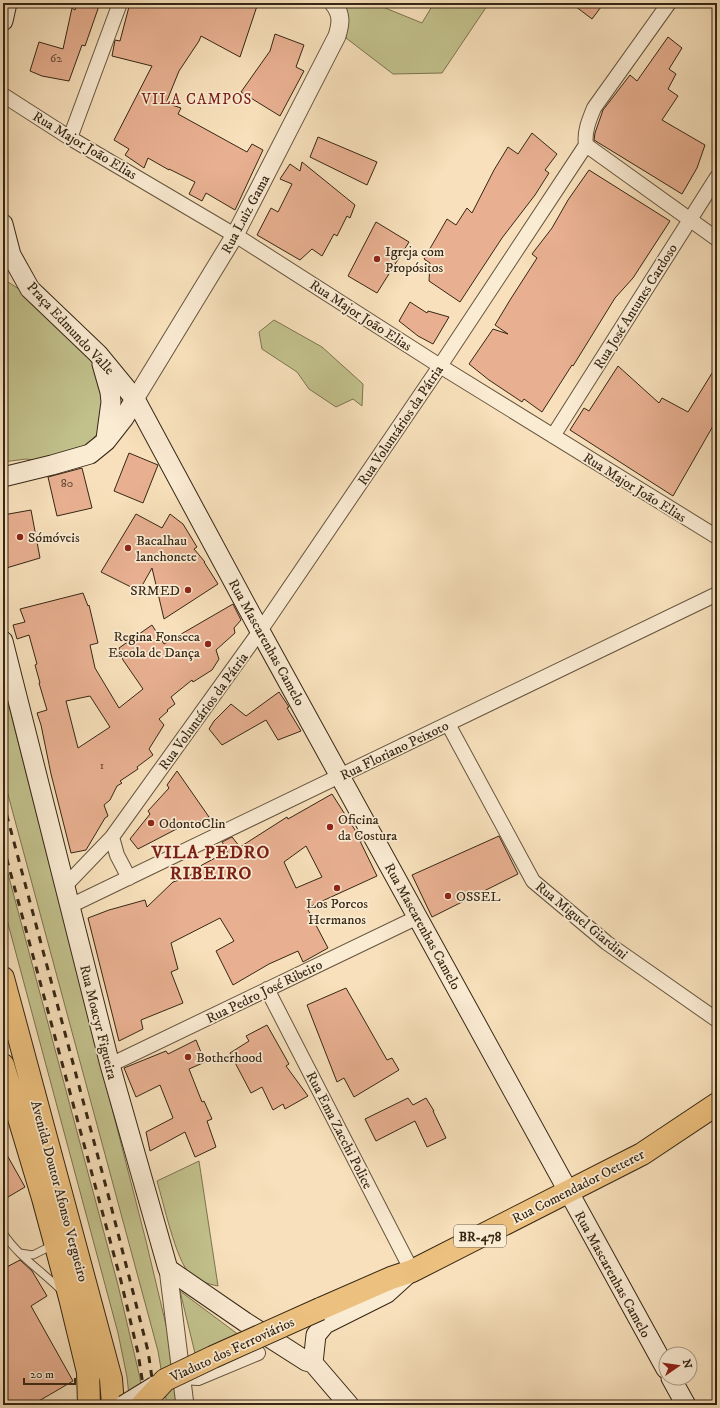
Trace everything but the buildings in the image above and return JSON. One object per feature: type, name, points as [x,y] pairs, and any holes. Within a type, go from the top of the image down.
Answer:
[{"type":"main road","points":[[3,21],[7,3]]},
{"type":"main road","name":"Praça Edmundo Valle","points":[[3,224],[7,250],[30,289],[98,354],[135,399]]},
{"type":"main road","points":[[98,354],[104,369],[111,402],[106,441]]},
{"type":"main road","points":[[7,474],[90,454],[106,441],[124,418],[135,399]]},
{"type":"main road","name":"Rua Mascarenhas Camelo","points":[[135,399],[260,631],[658,1354]]},
{"type":"main road","name":"Rua Moacyr Figueira","points":[[3,641],[110,1065],[168,1269]]},
{"type":"main road","name":"Avenida Doutor Afonso Vergueiro","points":[[3,978],[111,1379],[113,1405]]},
{"type":"main road","name":"Avenida Doutor Afonso Vergueiro","points":[[3,1065],[70,1298],[88,1372],[89,1405]]},
{"type":"main road","name":"Rua Comendador Oetterer","points":[[320,1309],[391,1278],[412,1271],[642,1154],[717,1104]]},
{"type":"main road","points":[[168,1269],[245,1322],[306,1361],[313,1363],[349,1405]]},
{"type":"main road","name":"Rua Comendador Oetterer","points":[[313,1363],[316,1335],[325,1324],[387,1293],[412,1271]]},
{"type":"main road","name":"Viaduto dos Ferroviários","points":[[124,1405],[179,1388],[213,1356],[320,1309]]},
{"type":"main road","points":[[675,1386],[686,1405]]},
{"type":"main road","name":"BR-478","points":[[142,1405],[179,1388]]},
{"type":"street","points":[[70,138],[120,3]]},
{"type":"street","name":"Rua Luiz Gama","points":[[135,399],[235,235],[337,36],[341,21],[337,8],[333,3]]},
{"type":"street","name":"Rua Voluntários da Pátria","points":[[64,887],[112,837],[260,631],[440,366],[586,145],[585,137],[589,120],[594,108],[668,3]]},
{"type":"street","name":"Rua Major João Elias","points":[[3,95],[70,138],[235,235],[440,366],[717,536]]},
{"type":"street","points":[[586,145],[717,239]]},
{"type":"street","name":"Rua José Antunes Cardoso","points":[[553,436],[717,177]]},
{"type":"street","name":"Rua Floriano Peixoto","points":[[70,906],[717,594]]},
{"type":"street","name":"Rua Miguel Giardini","points":[[448,724],[533,881],[607,943],[717,1020]]},
{"type":"street","points":[[112,837],[117,855],[129,878]]},
{"type":"street","name":"Rua Pedro José Ribeiro","points":[[110,1065],[418,917]]},
{"type":"street","name":"Rua Ema Zacchi Police","points":[[267,989],[412,1271]]},
{"type":"street","name":"Rua Moacyr Figueira","points":[[168,1269],[179,1388]]},
{"type":"street","points":[[195,1405],[179,1388],[198,1378],[258,1353]]},
{"type":"lane","points":[[3,1233],[10,1244],[70,1298]]},
{"type":"lane","points":[[20,1253],[33,1255],[55,1244]]},
{"type":"shaded area","points":[[338,3],[373,3],[422,23],[434,3],[489,3],[442,73],[393,74],[346,38]]},
{"type":"shaded area","points":[[3,277],[5,280],[25,293],[94,360],[104,406],[98,433],[78,456],[45,462],[26,459],[3,462]]},
{"type":"shaded area","points":[[274,320],[322,347],[363,384],[362,406],[353,399],[336,407],[309,389],[297,372],[262,349],[259,332]]},
{"type":"shaded area","points":[[3,683],[146,1241],[171,1346],[178,1405],[167,1405],[158,1351],[3,776]]},
{"type":"shaded area","points":[[3,855],[118,1285],[140,1378],[143,1405],[130,1405],[127,1377],[118,1333],[3,905]]},
{"type":"shaded area","points":[[199,1161],[218,1286],[196,1279],[185,1267],[175,1244],[157,1181]]},
{"type":"shaded area","points":[[180,1291],[255,1347],[199,1370]]},
{"type":"railway","points":[[3,801],[109,1198],[148,1351],[156,1405]]},
{"type":"railway","points":[[3,845],[121,1281],[138,1353],[146,1405]]},
{"type":"place","name":"Igreja com Propósitos","points":[[377,259]]},
{"type":"place","name":"Sómóveis","points":[[20,537]]},
{"type":"place","name":"Bacalhau lanchonete","points":[[128,548]]},
{"type":"place","name":"SRMED","points":[[188,590]]},
{"type":"place","name":"Regina Fonseca Escola de Dança","points":[[208,644]]},
{"type":"place","name":"OdontoClin","points":[[151,823]]},
{"type":"place","name":"Oficina da Costura","points":[[330,827]]},
{"type":"place","name":"Los Porcos Hermanos","points":[[337,888]]},
{"type":"place","name":"OSSEL","points":[[448,896]]},
{"type":"place","name":"Botherhood","points":[[188,1057]]},
{"type":"district","name":"VILA CAMPOS","points":[[197,99]]},
{"type":"district","name":"VILA PEDRO RIBEIRO","points":[[211,862]]}]
